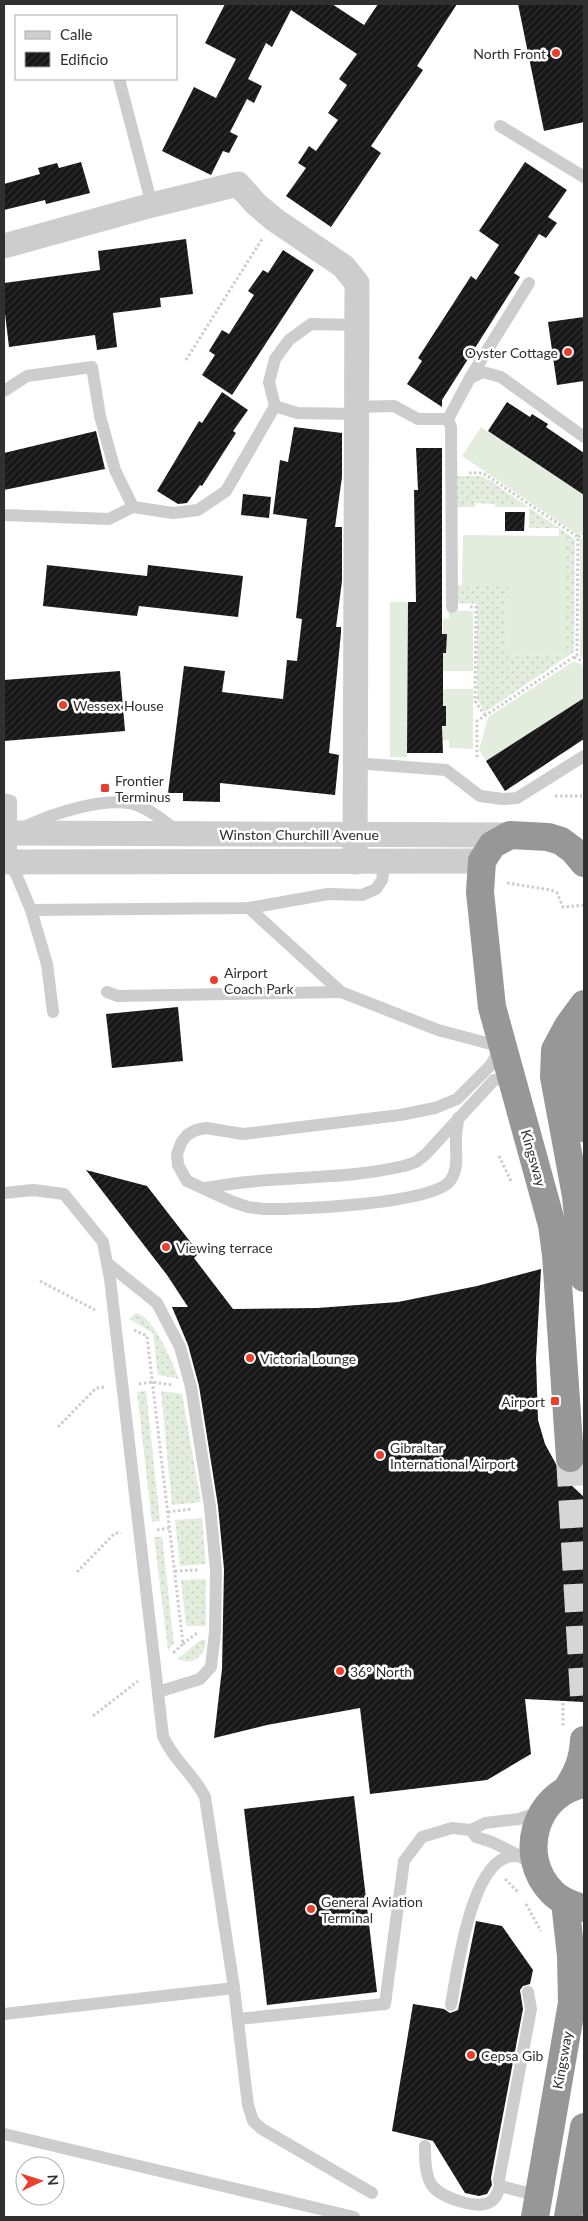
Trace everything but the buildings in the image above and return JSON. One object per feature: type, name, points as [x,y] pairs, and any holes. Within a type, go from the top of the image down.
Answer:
[{"type":"highway","name":"Winston Churchill Avenue","points":[[510,835],[548,837],[582,850]]},
{"type":"highway","points":[[482,862],[492,845],[510,835]]},
{"type":"highway","name":"Kingsway","points":[[482,862],[480,892],[492,1007],[552,1224],[556,1255],[570,1458]]},
{"type":"highway","points":[[584,1004],[568,1026],[555,1050],[554,1077],[576,1196],[584,1278]]},
{"type":"highway","points":[[584,1027],[579,1038],[574,1066],[584,1147]]},
{"type":"highway","points":[[575,1905],[553,1893],[527,1862],[533,1854],[533,1839],[543,1811],[553,1799],[575,1787],[576,1774],[583,1757],[584,1740]]},
{"type":"highway","name":"Kingsway","points":[[537,2206],[572,2004],[571,1956],[575,1905]]},
{"type":"highway","points":[[568,2217],[584,2127]]},
{"type":"street","points":[[4,246],[152,205],[238,184],[256,204],[275,220],[343,266],[357,283],[355,862]]},
{"type":"street","name":"Winston Churchill Avenue","points":[[8,833],[510,835]]},
{"type":"street","name":"Winston Churchill Avenue","points":[[7,862],[482,862]]},
{"type":"lane","points":[[119,80],[152,205]]},
{"type":"lane","points":[[500,126],[584,177]]},
{"type":"lane","points":[[448,419],[470,378],[529,283]]},
{"type":"lane","points":[[4,515],[109,519],[133,506],[173,513],[198,510],[226,491],[275,406],[269,382],[275,359],[289,340],[311,324],[356,325]]},
{"type":"lane","points":[[4,391],[27,376],[92,366],[100,416],[115,470],[133,506]]},
{"type":"lane","points":[[470,378],[483,372],[501,377],[584,437]]},
{"type":"lane","points":[[275,406],[297,413],[394,406],[418,419],[448,419]]},
{"type":"lane","points":[[448,419],[451,426],[452,607]]},
{"type":"lane","points":[[355,763],[446,770],[480,796],[503,799],[517,798],[584,756]]},
{"type":"lane","points":[[4,798],[11,801],[7,862],[31,910],[47,964],[53,1012]]},
{"type":"lane","points":[[31,910],[249,908],[328,894],[362,895],[376,889],[382,880],[385,862]]},
{"type":"lane","points":[[249,908],[342,992],[438,1030],[502,1047],[490,1066],[457,1099],[435,1108],[400,1115],[243,1134],[206,1128],[196,1130],[187,1135],[181,1143],[178,1154],[178,1165],[187,1181],[196,1186],[206,1188],[233,1202],[263,1209],[360,1204],[428,1193],[449,1183],[454,1174],[457,1163],[456,1138],[458,1118]]},
{"type":"lane","points":[[107,992],[118,996],[342,992]]},
{"type":"lane","points":[[206,1188],[238,1182],[310,1178],[404,1166],[416,1162],[426,1154],[494,1080],[500,1079],[514,1086]]},
{"type":"lane","points":[[4,1193],[33,1190],[64,1194],[83,1215],[103,1242],[163,1736],[170,1751],[197,1782],[205,1797],[234,1988],[248,2105],[254,2121],[262,2129],[372,2193]]},
{"type":"lane","points":[[107,1263],[157,1303],[180,1347],[190,1387],[210,1507],[216,1570],[215,1632],[211,1667],[200,1679],[158,1692]]},
{"type":"lane","points":[[238,2019],[385,2004],[404,1861],[422,1837],[452,1828],[471,1830],[485,1823],[520,1819],[543,1811]]},
{"type":"lane","points":[[471,1830],[476,1837],[492,1842],[527,1862]]},
{"type":"lane","points":[[451,2005],[468,1918],[479,1888],[494,1866],[508,1856],[527,1862]]},
{"type":"lane","points":[[468,1918],[472,1932]]},
{"type":"lane","points":[[461,1953],[464,1970]]},
{"type":"lane","points":[[4,2014],[234,1988]]},
{"type":"lane","points":[[425,2146],[430,2182],[437,2192],[462,2202],[480,2204],[490,2202],[496,2196],[500,2186],[503,2147],[510,2110],[517,2088],[522,2041],[531,2009],[528,1992]]},
{"type":"lane","points":[[514,2071],[517,2088]]},
{"type":"lane","points":[[4,2134],[354,2217]]},
{"type":"lane","points":[[500,2186],[537,2206]]},
{"type":"path","points":[[186,360],[275,220]]},
{"type":"path","points":[[452,474],[483,473],[578,537]]},
{"type":"path","points":[[578,537],[584,533]]},
{"type":"path","points":[[477,759],[477,721],[577,655],[578,537]]},
{"type":"path","points":[[452,607],[476,607],[475,701],[485,715]]},
{"type":"path","points":[[574,657],[584,662]]},
{"type":"path","points":[[549,800],[554,796],[582,796]]},
{"type":"path","points":[[516,883],[557,893],[563,907],[584,904]]},
{"type":"path","points":[[168,1512],[210,1507]]},
{"type":"path","points":[[76,1572],[115,1533],[169,1528]]},
{"type":"path","points":[[174,1571],[216,1570]]},
{"type":"green space","points":[[481,427],[584,495],[584,530],[578,535],[462,456]]},
{"type":"green space","points":[[457,476],[483,476],[528,507],[495,507],[495,504],[475,503],[475,507],[457,507]]},
{"type":"green space","points":[[529,508],[559,528],[529,528]]},
{"type":"green space","points":[[559,528],[575,539],[574,652],[485,712],[477,699],[477,604],[457,603],[457,585],[508,585],[507,654],[564,655],[565,536],[559,536]]},
{"type":"green space","points":[[463,535],[566,536],[565,655],[507,654],[508,585],[462,585]]},
{"type":"green space","points":[[584,536],[584,659],[580,656],[580,539]]},
{"type":"green space","points":[[390,602],[408,602],[407,757],[390,757]]},
{"type":"green space","points":[[449,610],[473,611],[473,671],[443,671],[443,653],[446,653],[447,634],[443,634],[443,619],[449,618]]},
{"type":"green space","points":[[574,661],[584,666],[584,698],[486,761],[479,750],[488,717]]},
{"type":"green space","points":[[443,689],[473,689],[473,749],[449,748],[449,740],[442,740],[443,726],[446,725],[446,707],[442,706]]},
{"type":"green space","points":[[136,1313],[149,1322],[162,1341],[179,1379],[158,1375],[153,1333],[129,1319]]},
{"type":"green space","points":[[146,1391],[160,1521],[152,1522],[137,1392]]},
{"type":"green space","points":[[161,1391],[182,1394],[201,1502],[172,1505]]},
{"type":"green space","points":[[202,1518],[206,1564],[180,1566],[175,1520]]},
{"type":"green space","points":[[154,1537],[162,1537],[174,1644],[168,1650]]},
{"type":"green space","points":[[206,1579],[206,1626],[186,1626],[181,1580]]},
{"type":"green space","points":[[201,1640],[206,1640],[201,1655],[193,1661],[177,1659]]},
{"type":"tunnel","points":[[570,1458],[584,1696]]},
{"type":"place","name":"North Front","points":[[556,53]]},
{"type":"place","name":"Oyster Cottage","points":[[568,352]]},
{"type":"place","name":"Wessex House","points":[[63,705]]},
{"type":"place","name":"Frontier Terminus","points":[[105,788]]},
{"type":"place","name":"Airport Coach Park","points":[[214,980]]},
{"type":"place","name":"Viewing terrace","points":[[166,1247]]},
{"type":"place","name":"Victoria Lounge","points":[[250,1358]]},
{"type":"place","name":"Airport","points":[[555,1401]]},
{"type":"place","name":"Gibraltar International Airport","points":[[380,1455]]},
{"type":"place","name":"36° North","points":[[340,1671]]},
{"type":"place","name":"General Aviation Terminal","points":[[311,1909]]},
{"type":"place","name":"Cepsa Gib","points":[[471,2055]]}]
